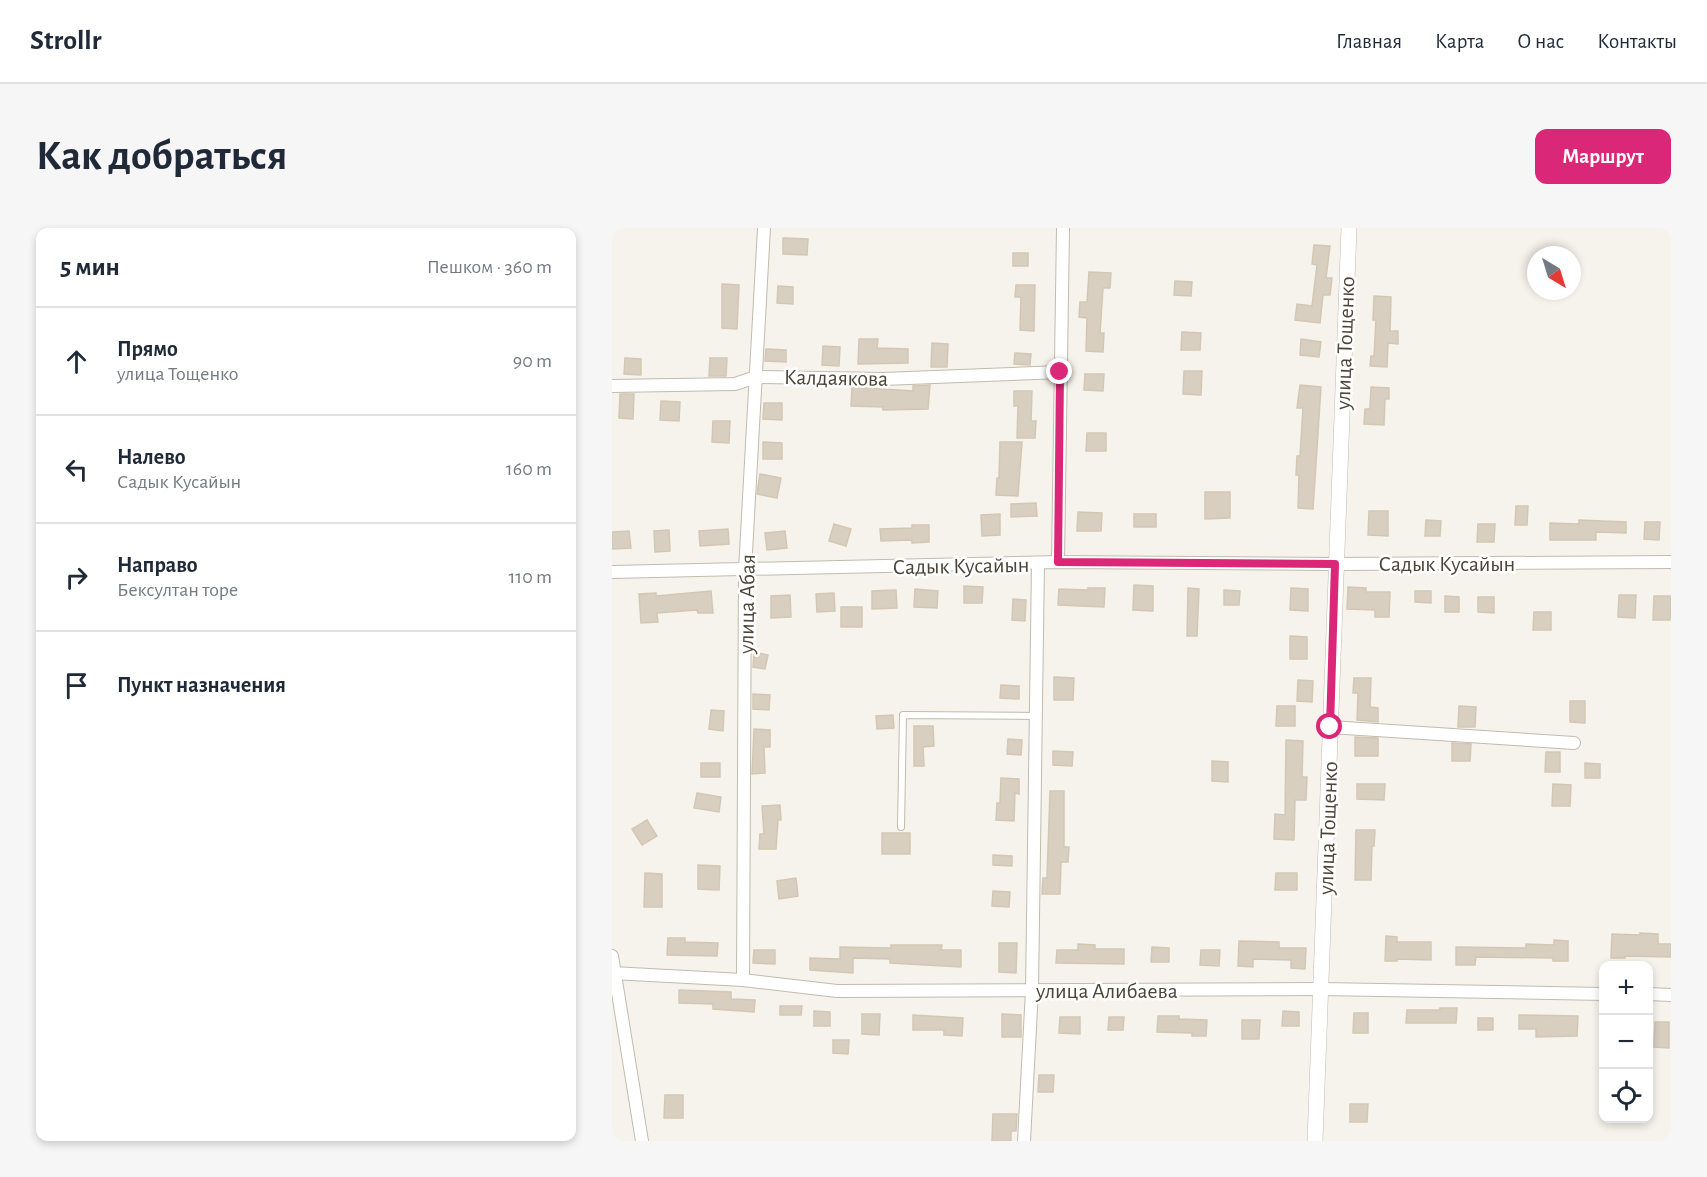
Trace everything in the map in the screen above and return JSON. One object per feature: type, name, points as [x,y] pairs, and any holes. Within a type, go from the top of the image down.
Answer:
[{"type":"street","name":"улица Абая","points":[[743,980],[745,570],[764,228]]},
{"type":"street","points":[[1058,562],[1063,228]]},
{"type":"street","name":"улица Тощенко","points":[[1316,1141],[1348,228]]},
{"type":"street","name":"Калдаякова","points":[[612,386],[735,384],[756,377],[883,379],[1060,372]]},
{"type":"street","name":"Садык Кусайын","points":[[612,572],[1058,562],[1335,564],[1671,562]]},
{"type":"street","points":[[1024,1141],[1032,990],[1038,563]]},
{"type":"street","points":[[1330,727],[1574,743]]},
{"type":"street","points":[[612,956],[613,974],[642,1141]]},
{"type":"street","name":"улица Алибаева","points":[[613,974],[743,980],[837,991],[1322,989],[1599,994]]},
{"type":"street","points":[[1653,994],[1671,995]]},
{"type":"lane","points":[[901,827],[903,715],[1036,716]]},
{"type":"building","points":[[783,238],[808,239],[807,255],[783,254]]},
{"type":"building","points":[[1314,245],[1330,246],[1326,278],[1332,278],[1330,295],[1323,295],[1320,323],[1295,320],[1297,304],[1312,306],[1317,265],[1312,264]]},
{"type":"building","points":[[1013,253],[1028,253],[1028,266],[1013,266]]},
{"type":"building","points":[[1089,272],[1111,273],[1110,288],[1103,288],[1100,333],[1104,333],[1103,352],[1086,351],[1087,318],[1079,317],[1080,302],[1087,302]]},
{"type":"building","points":[[1175,281],[1192,282],[1191,296],[1174,295]]},
{"type":"building","points":[[722,284],[739,285],[737,329],[722,328]]},
{"type":"building","points":[[1016,285],[1035,285],[1034,331],[1020,330],[1021,297],[1015,297]]},
{"type":"building","points":[[778,286],[793,287],[793,304],[777,303]]},
{"type":"building","points":[[1374,296],[1391,297],[1390,331],[1398,331],[1398,344],[1388,343],[1387,367],[1370,366],[1371,356],[1374,356],[1376,320],[1373,320]]},
{"type":"building","points":[[1182,332],[1201,333],[1200,350],[1181,350]]},
{"type":"building","points":[[859,339],[878,339],[877,348],[908,349],[908,363],[858,364]]},
{"type":"building","points":[[1301,339],[1321,342],[1319,357],[1300,355]]},
{"type":"building","points":[[932,343],[948,344],[947,367],[931,367]]},
{"type":"building","points":[[823,346],[840,347],[839,366],[822,365]]},
{"type":"building","points":[[766,349],[786,350],[786,362],[765,361]]},
{"type":"building","points":[[1015,353],[1031,354],[1030,365],[1014,364]]},
{"type":"building","points":[[625,358],[641,359],[641,375],[624,374]]},
{"type":"building","points":[[710,358],[727,358],[726,376],[709,376]]},
{"type":"building","points":[[1184,371],[1202,371],[1201,395],[1183,394]]},
{"type":"building","points":[[1085,374],[1104,374],[1103,391],[1084,390]]},
{"type":"building","points":[[930,385],[928,409],[883,410],[883,407],[851,406],[852,387],[913,391],[913,386]]},
{"type":"building","points":[[1300,385],[1321,387],[1313,509],[1298,508],[1299,475],[1296,475],[1297,456],[1300,456],[1303,408],[1297,408]]},
{"type":"building","points":[[1371,387],[1389,388],[1389,399],[1385,399],[1384,425],[1364,424],[1365,409],[1370,409]]},
{"type":"building","points":[[1014,391],[1032,391],[1031,421],[1036,421],[1035,438],[1017,438],[1018,406],[1014,406]]},
{"type":"building","points":[[620,394],[634,394],[633,419],[619,418]]},
{"type":"building","points":[[661,401],[680,402],[679,421],[660,420]]},
{"type":"building","points":[[764,403],[782,403],[782,420],[763,419]]},
{"type":"building","points":[[713,421],[730,421],[729,443],[712,442]]},
{"type":"building","points":[[1087,433],[1106,433],[1106,451],[1086,451]]},
{"type":"building","points":[[763,442],[782,443],[782,459],[763,459]]},
{"type":"building","points":[[1000,442],[1022,442],[1018,496],[996,495]]},
{"type":"building","points":[[760,474],[781,478],[777,498],[757,494]]},
{"type":"building","points":[[1205,492],[1230,492],[1230,518],[1205,519]]},
{"type":"building","points":[[1036,503],[1037,516],[1011,517],[1011,504]]},
{"type":"building","points":[[1516,506],[1528,506],[1527,525],[1515,525]]},
{"type":"building","points":[[1369,511],[1388,511],[1388,536],[1368,535]]},
{"type":"building","points":[[1078,512],[1102,513],[1101,531],[1077,531]]},
{"type":"building","points":[[1000,514],[1000,535],[982,536],[981,515]]},
{"type":"building","points":[[1134,514],[1156,514],[1156,527],[1134,527]]},
{"type":"building","points":[[1426,520],[1441,521],[1440,536],[1425,536]]},
{"type":"building","points":[[1579,520],[1626,522],[1626,533],[1596,532],[1596,540],[1550,540],[1550,523],[1579,524]]},
{"type":"building","points":[[1645,522],[1660,522],[1659,540],[1644,539]]},
{"type":"building","points":[[834,524],[851,529],[846,546],[829,541]]},
{"type":"building","points":[[1478,524],[1495,524],[1494,542],[1477,542]]},
{"type":"building","points":[[912,525],[929,525],[929,542],[881,541],[880,529],[912,528]]},
{"type":"building","points":[[728,529],[729,544],[700,546],[699,531]]},
{"type":"building","points":[[669,530],[670,551],[655,552],[654,531]]},
{"type":"building","points":[[629,531],[631,548],[612,549],[612,532]]},
{"type":"building","points":[[785,531],[787,548],[767,550],[765,533]]},
{"type":"building","points":[[1134,585],[1153,586],[1153,611],[1133,610]]},
{"type":"building","points":[[964,586],[983,587],[982,603],[964,603]]},
{"type":"building","points":[[1348,587],[1366,588],[1366,592],[1390,592],[1389,617],[1375,617],[1375,610],[1347,609]]},
{"type":"building","points":[[1088,588],[1105,588],[1104,607],[1058,605],[1059,589],[1088,590]]},
{"type":"building","points":[[1188,588],[1199,589],[1197,636],[1187,636]]},
{"type":"building","points":[[1291,588],[1308,589],[1308,611],[1290,610]]},
{"type":"building","points":[[915,589],[938,591],[937,608],[914,607]]},
{"type":"building","points":[[896,590],[897,608],[872,609],[872,591]]},
{"type":"building","points":[[1224,590],[1240,591],[1239,605],[1224,605]]},
{"type":"building","points":[[711,591],[713,613],[698,613],[697,610],[657,613],[658,622],[641,623],[639,594],[656,593],[656,596]]},
{"type":"building","points":[[1415,591],[1431,591],[1431,603],[1415,602]]},
{"type":"building","points":[[834,593],[835,611],[817,612],[816,594]]},
{"type":"building","points":[[790,595],[791,617],[771,618],[771,596]]},
{"type":"building","points":[[1619,595],[1636,595],[1635,618],[1618,617]]},
{"type":"building","points":[[1445,596],[1459,597],[1459,612],[1445,612]]},
{"type":"building","points":[[1654,596],[1671,596],[1670,620],[1653,620]]},
{"type":"building","points":[[1478,597],[1494,597],[1494,613],[1478,612]]},
{"type":"building","points":[[1013,599],[1026,600],[1025,621],[1012,620]]},
{"type":"building","points":[[841,607],[862,607],[862,627],[841,627]]},
{"type":"building","points":[[1534,612],[1551,612],[1551,630],[1533,630]]},
{"type":"building","points":[[1290,636],[1307,637],[1307,659],[1290,659]]},
{"type":"building","points":[[754,652],[768,655],[765,669],[753,667]]},
{"type":"building","points":[[1054,677],[1074,678],[1073,700],[1054,700]]},
{"type":"building","points":[[1354,678],[1371,678],[1370,707],[1378,708],[1378,722],[1357,720],[1358,693],[1353,693]]},
{"type":"building","points":[[1298,680],[1313,681],[1312,702],[1297,701]]},
{"type":"building","points":[[1001,685],[1019,686],[1019,699],[1000,698]]},
{"type":"building","points":[[753,694],[770,695],[769,710],[753,709]]},
{"type":"building","points":[[1570,701],[1585,701],[1585,723],[1570,722]]},
{"type":"building","points":[[1277,706],[1295,706],[1295,726],[1276,726]]},
{"type":"building","points":[[1459,706],[1476,707],[1475,727],[1458,727]]},
{"type":"building","points":[[711,710],[724,711],[723,731],[709,729]]},
{"type":"building","points":[[893,715],[894,728],[877,729],[876,716]]},
{"type":"building","points":[[914,726],[933,726],[934,746],[923,747],[924,766],[914,766]]},
{"type":"building","points":[[754,729],[770,730],[770,747],[764,747],[765,773],[752,774]]},
{"type":"building","points":[[1355,737],[1378,738],[1378,756],[1355,756]]},
{"type":"building","points":[[1008,739],[1022,740],[1021,755],[1007,754]]},
{"type":"building","points":[[1286,740],[1303,741],[1302,777],[1307,777],[1306,800],[1295,800],[1294,840],[1274,839],[1275,814],[1285,815]]},
{"type":"building","points":[[1452,743],[1471,744],[1470,761],[1452,761]]},
{"type":"building","points":[[1053,751],[1073,752],[1072,766],[1053,765]]},
{"type":"building","points":[[1546,752],[1560,752],[1560,772],[1545,772]]},
{"type":"building","points":[[1212,761],[1228,762],[1228,782],[1212,781]]},
{"type":"building","points":[[701,763],[720,763],[720,777],[701,777]]},
{"type":"building","points":[[1585,763],[1600,764],[1600,778],[1585,778]]},
{"type":"building","points":[[1001,778],[1019,779],[1019,794],[1015,793],[1014,821],[996,820],[997,803],[1000,803]]},
{"type":"building","points":[[1357,784],[1385,784],[1384,800],[1357,799]]},
{"type":"building","points":[[1553,784],[1571,785],[1570,806],[1552,806]]},
{"type":"building","points":[[1050,791],[1064,791],[1064,847],[1069,847],[1068,862],[1061,862],[1060,894],[1042,894],[1043,878],[1047,878]]},
{"type":"building","points":[[697,793],[721,797],[719,812],[694,808]]},
{"type":"building","points":[[780,805],[781,820],[778,820],[776,849],[759,849],[760,834],[764,834],[762,806]]},
{"type":"building","points":[[647,820],[657,836],[642,845],[632,829]]},
{"type":"building","points":[[1356,830],[1375,830],[1371,880],[1355,880]]},
{"type":"building","points":[[882,833],[910,833],[910,854],[882,854]]},
{"type":"building","points":[[993,855],[1012,856],[1012,866],[993,865]]},
{"type":"building","points":[[698,865],[720,866],[719,890],[698,889]]},
{"type":"building","points":[[645,873],[662,874],[662,907],[644,907]]},
{"type":"building","points":[[1276,873],[1297,873],[1297,890],[1275,890]]},
{"type":"building","points":[[796,878],[798,896],[779,899],[777,881]]},
{"type":"building","points":[[993,891],[1010,892],[1009,907],[992,906]]},
{"type":"building","points":[[1640,933],[1658,934],[1658,944],[1671,944],[1671,957],[1611,958],[1612,934],[1640,935]]},
{"type":"building","points":[[1386,936],[1397,937],[1397,942],[1431,942],[1431,960],[1385,961]]},
{"type":"building","points":[[668,938],[685,938],[685,942],[718,943],[717,956],[667,955]]},
{"type":"building","points":[[1554,940],[1568,941],[1568,961],[1553,961],[1553,958],[1476,957],[1475,965],[1456,965],[1456,947],[1526,948],[1526,944],[1554,945]]},
{"type":"building","points":[[1239,941],[1279,942],[1279,948],[1306,948],[1305,969],[1291,968],[1291,960],[1253,959],[1253,967],[1238,966]]},
{"type":"building","points":[[999,943],[1017,943],[1016,973],[999,972]]},
{"type":"building","points":[[1078,944],[1095,945],[1095,949],[1124,949],[1124,964],[1056,963],[1057,950],[1078,950]]},
{"type":"building","points":[[891,945],[942,945],[941,950],[961,950],[961,967],[890,963],[890,959],[853,958],[853,973],[810,970],[810,958],[840,959],[840,947],[891,948]]},
{"type":"building","points":[[1152,947],[1169,948],[1169,962],[1151,962]]},
{"type":"building","points":[[754,950],[775,950],[775,964],[753,963]]},
{"type":"building","points":[[1201,950],[1220,950],[1219,966],[1200,965]]},
{"type":"building","points":[[679,990],[731,992],[731,999],[755,1000],[754,1012],[713,1009],[713,1004],[679,1003]]},
{"type":"building","points":[[780,1006],[802,1006],[801,1015],[780,1015]]},
{"type":"building","points":[[1440,1008],[1457,1008],[1456,1023],[1406,1023],[1407,1010],[1440,1010]]},
{"type":"building","points":[[814,1011],[830,1012],[830,1026],[814,1026]]},
{"type":"building","points":[[1283,1011],[1299,1012],[1299,1026],[1282,1026]]},
{"type":"building","points":[[1354,1013],[1368,1013],[1368,1033],[1353,1033]]},
{"type":"building","points":[[862,1014],[880,1014],[879,1035],[862,1034]]},
{"type":"building","points":[[1002,1014],[1021,1015],[1021,1037],[1002,1037]]},
{"type":"building","points":[[913,1015],[963,1018],[962,1036],[944,1035],[944,1030],[913,1030]]},
{"type":"building","points":[[1519,1015],[1578,1016],[1577,1036],[1536,1037],[1536,1029],[1519,1029]]},
{"type":"building","points":[[1158,1016],[1207,1020],[1206,1036],[1192,1036],[1192,1033],[1157,1032]]},
{"type":"building","points":[[1060,1017],[1080,1017],[1080,1034],[1059,1033]]},
{"type":"building","points":[[1109,1017],[1124,1017],[1123,1030],[1108,1030]]},
{"type":"building","points":[[1478,1018],[1493,1018],[1493,1030],[1478,1030]]},
{"type":"building","points":[[1242,1020],[1260,1020],[1259,1039],[1242,1039]]},
{"type":"building","points":[[1655,1022],[1669,1022],[1669,1048],[1654,1047]]},
{"type":"building","points":[[833,1040],[849,1040],[848,1054],[833,1053]]},
{"type":"building","points":[[1039,1075],[1054,1075],[1053,1092],[1038,1092]]},
{"type":"building","points":[[665,1095],[683,1095],[683,1118],[664,1118]]},
{"type":"building","points":[[1350,1104],[1368,1104],[1367,1122],[1350,1122]]},
{"type":"building","points":[[993,1114],[1017,1114],[1016,1131],[1011,1131],[1011,1141],[992,1141]]},
{"type":"route","points":[[1060,372],[1058,562],[1335,564],[1330,727]]}]
